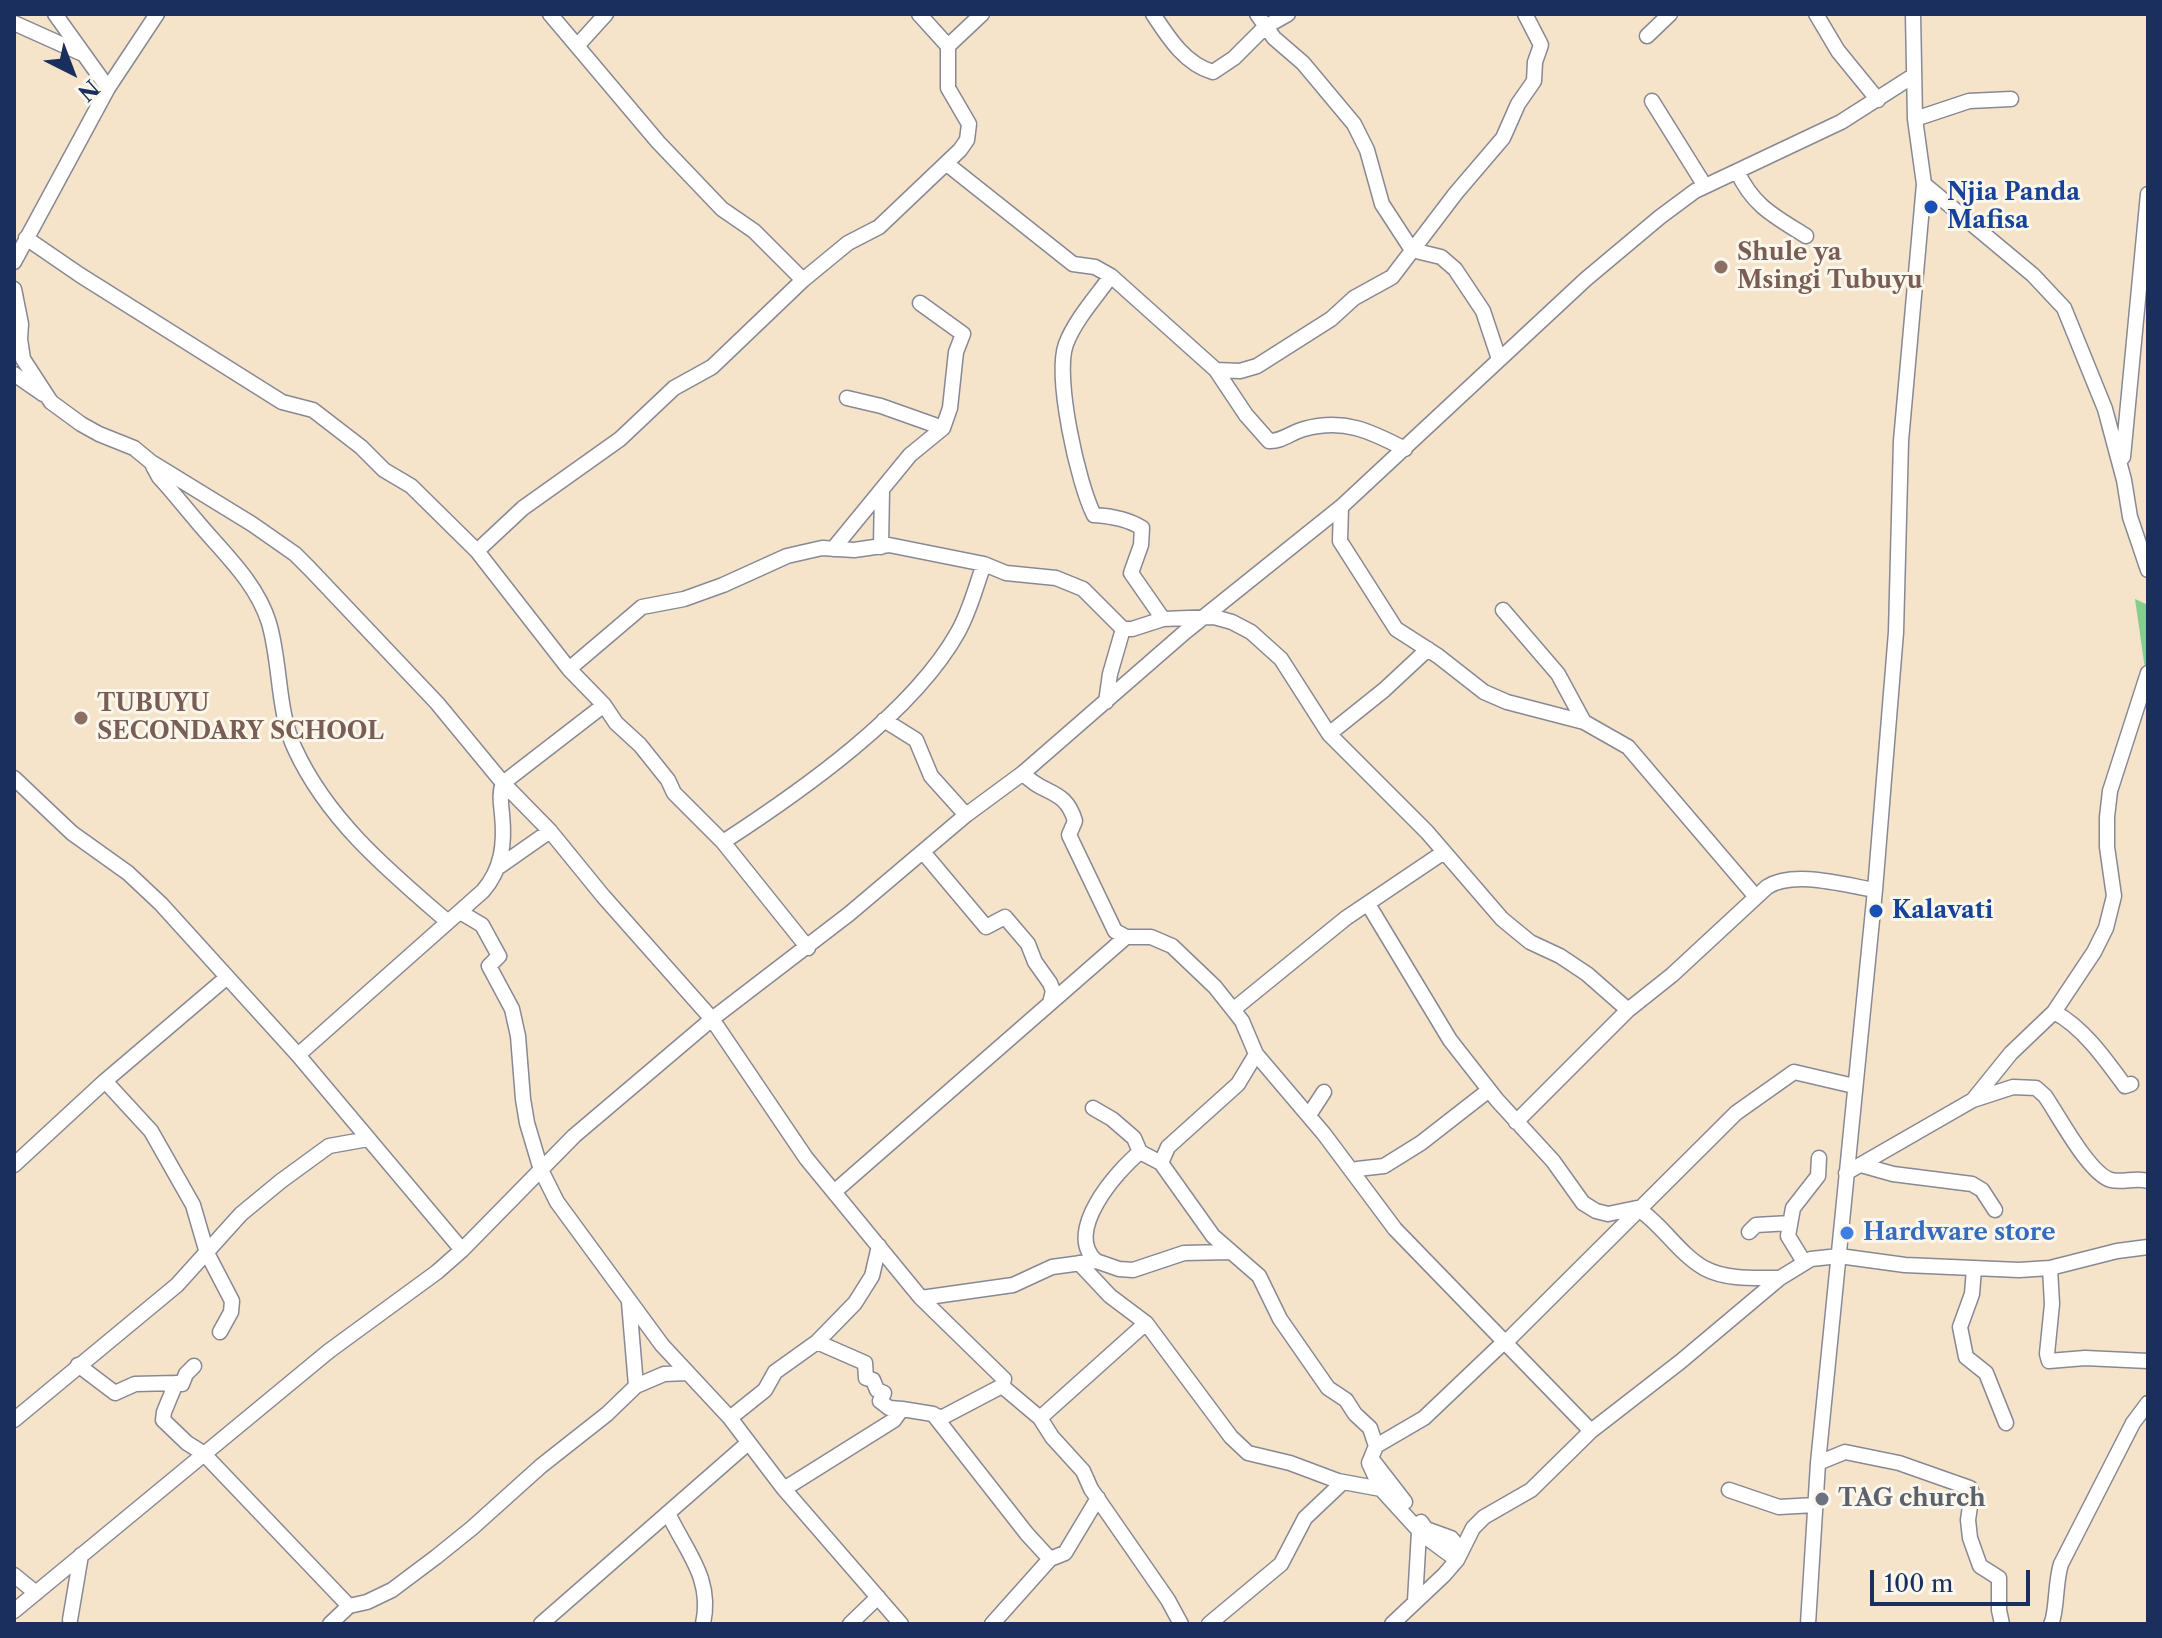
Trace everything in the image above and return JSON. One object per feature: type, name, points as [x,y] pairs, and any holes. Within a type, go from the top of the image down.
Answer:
[{"type":"street","points":[[55,14],[108,88]]},
{"type":"street","points":[[14,262],[108,88],[157,14]]},
{"type":"street","points":[[550,14],[658,142],[722,209],[754,231],[803,280]]},
{"type":"street","points":[[577,46],[606,14]]},
{"type":"street","points":[[477,551],[523,508],[620,439],[674,388],[712,367],[803,280],[848,243],[879,227],[965,144],[969,128],[967,117],[948,88],[948,46],[919,14]]},
{"type":"street","points":[[948,46],[982,14]]},
{"type":"street","points":[[1153,14],[1170,40],[1190,59],[1211,71],[1218,70],[1234,58],[1261,20],[1288,14]]},
{"type":"street","points":[[1216,370],[1240,371],[1257,366],[1331,319],[1354,298],[1392,277],[1496,146],[1534,81],[1535,62],[1541,45],[1525,14]]},
{"type":"street","points":[[1647,36],[1670,14]]},
{"type":"street","points":[[1816,14],[1838,51],[1878,100]]},
{"type":"street","points":[[1808,1624],[1818,1463],[1875,890],[1896,632],[1901,441],[1924,184],[1915,119],[1913,14]]},
{"type":"street","points":[[1261,20],[1279,44],[1303,63],[1354,124],[1367,150],[1382,204],[1412,250],[1441,257],[1455,269],[1483,311],[1499,359]]},
{"type":"street","points":[[14,23],[84,55]]},
{"type":"street","points":[[14,1611],[329,1351],[437,1272],[574,1136],[712,1019],[808,948],[966,815],[1023,773],[1204,617],[1341,507],[1628,243],[1678,203],[1705,186],[1827,130],[1913,76]]},
{"type":"street","points":[[1915,119],[1969,101],[2011,99]]},
{"type":"street","points":[[1652,101],[1705,186]]},
{"type":"street","points":[[947,164],[1073,264],[1095,267],[1111,276],[1216,370],[1246,415],[1271,442],[1305,429],[1344,424],[1405,449]]},
{"type":"street","points":[[1737,171],[1748,192],[1761,207],[1806,236]]},
{"type":"street","points":[[1924,184],[2033,275],[2064,308],[2105,409],[2124,480],[2130,517],[2148,570]]},
{"type":"street","points":[[2124,480],[2123,444],[2148,194]]},
{"type":"street","points":[[26,238],[282,402],[313,410],[361,447],[384,470],[411,486],[477,551],[569,669],[604,705],[616,723],[640,745],[668,780],[674,793],[723,842],[808,948]]},
{"type":"street","points":[[1111,276],[1065,348],[1063,373],[1076,468],[1094,515],[1134,523],[1142,528],[1141,545],[1131,573],[1163,619]]},
{"type":"street","points":[[14,289],[21,324],[23,359],[47,397]]},
{"type":"street","points":[[833,549],[914,450],[943,428],[950,408],[956,352],[963,334],[920,303]]},
{"type":"street","points":[[14,374],[81,424],[134,448],[295,554],[437,703],[503,783],[550,831],[712,1019],[787,1132],[834,1192],[921,1298],[1004,1379],[1002,1386],[941,1418],[933,1414],[889,1408],[880,1401],[884,1393],[877,1390],[873,1380],[866,1378],[865,1363],[817,1342]]},
{"type":"street","points":[[847,398],[943,428]]},
{"type":"street","points":[[151,462],[159,477],[242,573],[262,605],[274,649],[288,730],[316,783],[354,836],[448,922]]},
{"type":"street","points":[[881,547],[882,490]]},
{"type":"street","points":[[1341,507],[1338,536],[1341,544],[1396,629],[1428,649],[1466,681],[1495,697],[1584,722],[1617,739],[1636,755],[1756,897]]},
{"type":"street","points":[[569,669],[642,607],[699,594],[803,550],[889,545],[984,564],[1006,573],[1056,578],[1083,589],[1123,629],[1163,619],[1220,618],[1240,625],[1272,650],[1329,734],[1444,852],[1511,928],[1587,974],[1628,1010]]},
{"type":"street","points":[[723,842],[775,809],[884,720],[933,668],[959,631],[984,564]]},
{"type":"street","points":[[1503,610],[1558,674],[1584,722]]},
{"type":"street","points":[[1106,702],[1110,674],[1123,629]]},
{"type":"street","points":[[1329,734],[1384,690],[1428,649]]},
{"type":"street","points":[[1973,1100],[2011,1053],[2054,1012],[2094,952],[2114,896],[2108,857],[2109,798],[2148,673]]},
{"type":"street","points":[[500,866],[503,821],[500,793],[503,783],[604,705]]},
{"type":"street","points":[[884,720],[916,740],[931,776],[966,815]]},
{"type":"street","points":[[1023,773],[1031,782],[1069,804],[1075,821],[1069,835],[1112,926],[1126,937],[1151,937],[1172,946],[1190,962],[1234,1009],[1256,1054],[1309,1115],[1412,1250],[1507,1340],[1591,1431]]},
{"type":"street","points":[[14,778],[72,833],[148,891],[298,1055],[462,1250]]},
{"type":"street","points":[[298,1055],[460,912],[491,881],[500,866],[550,831]]},
{"type":"street","points":[[923,852],[986,927],[1005,917],[1028,944],[1035,962],[1044,971],[1052,988],[1050,1003]]},
{"type":"street","points":[[1234,1009],[1346,918],[1444,852]]},
{"type":"street","points":[[1516,1122],[1628,1010],[1672,975],[1775,882],[1792,879],[1875,890]]},
{"type":"street","points":[[1368,904],[1450,1040],[1589,1207],[1608,1214],[1633,1206],[1641,1210],[1706,1269],[1746,1278],[1780,1278]]},
{"type":"street","points":[[460,912],[482,925],[499,956],[489,966],[511,1006],[518,1031],[525,1113],[541,1170],[561,1209],[646,1325],[730,1418],[784,1489],[901,1624]]},
{"type":"street","points":[[834,1192],[1126,937]]},
{"type":"street","points":[[14,1165],[105,1081],[226,978]]},
{"type":"street","points":[[2054,1012],[2083,1035],[2125,1086],[2131,1084]]},
{"type":"street","points":[[1161,1163],[1168,1147],[1244,1076],[1256,1054]]},
{"type":"street","points":[[1374,1453],[1424,1418],[1641,1210],[1736,1113],[1794,1072],[1854,1086]]},
{"type":"street","points":[[105,1081],[124,1099],[158,1142],[193,1205],[207,1253],[232,1301],[231,1312],[220,1332]]},
{"type":"street","points":[[1846,1173],[1973,1100],[2026,1086],[2038,1089],[2101,1174],[2114,1181],[2148,1181]]},
{"type":"street","points":[[1357,1169],[1384,1166],[1421,1143],[1489,1090]]},
{"type":"street","points":[[1309,1115],[1324,1092]]},
{"type":"street","points":[[1093,1108],[1134,1138],[1140,1152],[1161,1163],[1201,1221],[1229,1252],[1259,1276],[1280,1319],[1328,1388],[1346,1400],[1370,1428],[1374,1453],[1372,1472],[1381,1489],[1419,1532],[1459,1555]]},
{"type":"street","points":[[14,1420],[177,1285],[241,1214],[313,1157],[334,1145],[368,1139]]},
{"type":"street","points":[[1140,1152],[1115,1176],[1088,1222],[1089,1255],[1096,1261],[1119,1269],[1133,1270],[1176,1255],[1229,1252]]},
{"type":"street","points":[[1804,1262],[1788,1236],[1793,1208],[1818,1176],[1819,1158]]},
{"type":"street","points":[[1861,1165],[1893,1174],[1972,1184],[1982,1190],[1995,1210]]},
{"type":"street","points":[[1749,1232],[1756,1225],[1790,1223]]},
{"type":"street","points":[[730,1418],[765,1390],[775,1372],[817,1342],[849,1310],[875,1268],[879,1246]]},
{"type":"street","points":[[1404,1621],[1415,1601],[1459,1555],[1479,1520],[1531,1490],[1591,1431],[1804,1262],[1823,1256],[1839,1256],[1905,1265],[1974,1269],[2050,1268],[2117,1251],[2148,1247]]},
{"type":"street","points":[[921,1298],[1013,1285],[1052,1267],[1096,1261]]},
{"type":"street","points":[[1079,1263],[1110,1296],[1146,1323],[1231,1437],[1248,1453],[1290,1463],[1343,1482],[1381,1489]]},
{"type":"street","points":[[2050,1268],[2049,1361],[2085,1358],[2148,1361]]},
{"type":"street","points":[[1974,1269],[1972,1294],[1960,1327],[1966,1357],[1986,1373],[2006,1423]]},
{"type":"street","points":[[629,1300],[636,1386]]},
{"type":"street","points":[[1040,1418],[1146,1323]]},
{"type":"street","points":[[78,1365],[115,1393],[135,1384],[182,1384],[194,1366]]},
{"type":"street","points":[[330,1624],[349,1606],[367,1602],[392,1590],[436,1557],[541,1466],[607,1414],[636,1386],[664,1374],[687,1373]]},
{"type":"street","points":[[176,1383],[163,1420],[187,1443],[203,1453],[349,1606]]},
{"type":"street","points":[[1002,1386],[1040,1418],[1052,1437],[1083,1471],[1181,1624]]},
{"type":"street","points":[[2051,1624],[2055,1617],[2055,1585],[2061,1564],[2133,1423],[2148,1403]]},
{"type":"street","points":[[784,1489],[894,1420],[902,1409]]},
{"type":"street","points":[[933,1414],[1050,1559]]},
{"type":"street","points":[[541,1624],[748,1443]]},
{"type":"street","points":[[1818,1463],[1845,1452],[1899,1463],[1970,1488],[1969,1531],[1980,1566],[1999,1578],[2002,1624]]},
{"type":"street","points":[[1374,1453],[1426,1529],[1451,1538],[1459,1555]]},
{"type":"street","points":[[1209,1624],[1281,1564],[1305,1518],[1343,1482]]},
{"type":"street","points":[[1729,1490],[1779,1507],[1815,1505]]},
{"type":"street","points":[[992,1624],[1050,1559],[1065,1553],[1098,1498]]},
{"type":"street","points":[[668,1513],[704,1585],[706,1607],[703,1624]]},
{"type":"street","points":[[1415,1601],[1419,1532]]},
{"type":"street","points":[[70,1620],[81,1555]]},
{"type":"street","points":[[14,1575],[36,1593]]},
{"type":"street","points":[[850,1624],[878,1597]]},
{"type":"green space","points":[[2135,599],[2148,605],[2148,690]]},
{"type":"place","name":"Njia Panda Mafisa","points":[[1931,207]]},
{"type":"place","name":"Shule ya Msingi Tubuyu","points":[[1721,267]]},
{"type":"place","name":"TUBUYU SECONDARY SCHOOL","points":[[81,718]]},
{"type":"place","name":"Kalavati","points":[[1876,911]]},
{"type":"place","name":"Hardware store","points":[[1847,1233]]},
{"type":"place","name":"TAG church","points":[[1822,1499]]}]
